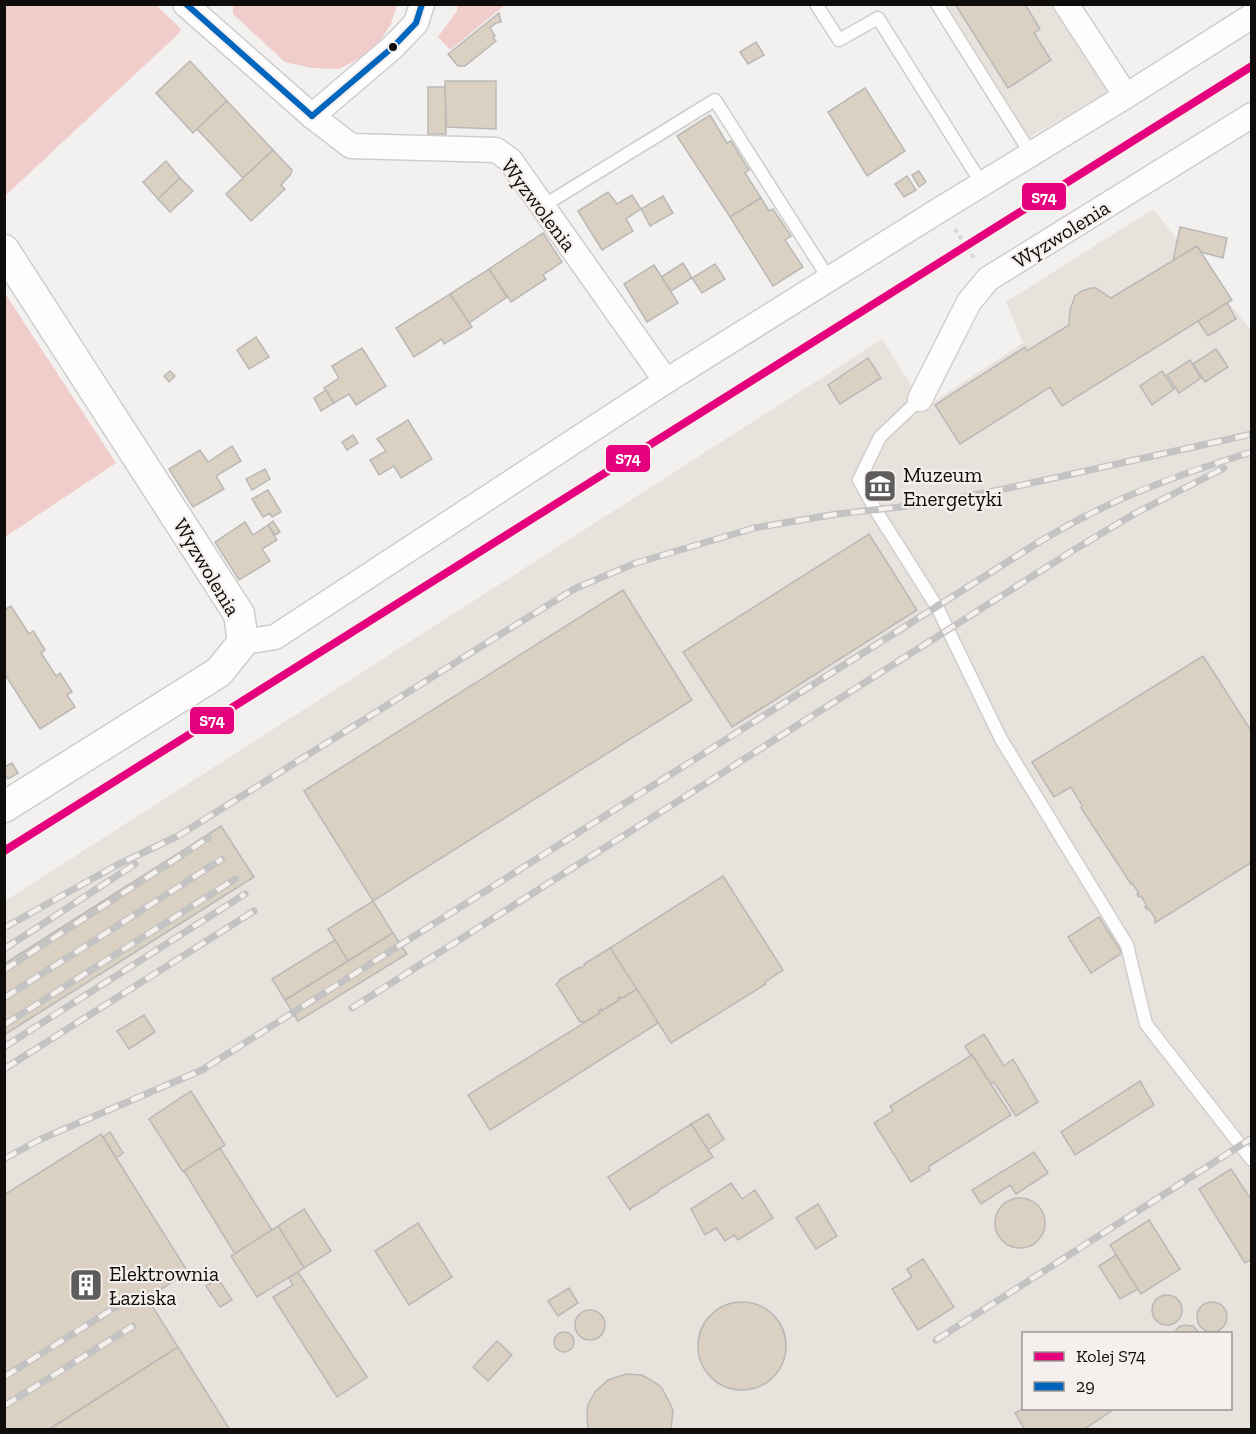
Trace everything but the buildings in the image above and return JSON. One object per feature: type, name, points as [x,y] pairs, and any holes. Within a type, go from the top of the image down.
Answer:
[{"type":"street","points":[[312,116],[393,47],[416,23],[422,4]]},
{"type":"street","points":[[1066,4],[1126,96]]},
{"type":"street","name":"Wyzwolenia","points":[[195,8],[312,116],[351,146],[496,150],[510,160],[666,381]]},
{"type":"street","points":[[243,642],[275,637],[666,381],[1251,16]]},
{"type":"street","name":"Wyzwolenia","points":[[920,399],[969,302],[988,279],[1251,115]]},
{"type":"street","name":"Wyzwolenia","points":[[4,250],[239,614],[243,642],[219,672],[4,807]]},
{"type":"lane","points":[[816,4],[839,40],[878,18],[982,184]]},
{"type":"lane","points":[[937,4],[1030,154]]},
{"type":"lane","points":[[543,206],[715,99],[829,279]]},
{"type":"lane","points":[[920,399],[880,437],[859,480],[937,607],[1001,739],[1127,945],[1146,1024],[1251,1160]]},
{"type":"path","points":[[941,209],[988,279]]},
{"type":"shaded area","points":[[5,4],[156,5],[181,29],[5,196]]},
{"type":"shaded area","points":[[458,4],[505,5],[450,50],[438,37],[457,11]]},
{"type":"shaded area","points":[[233,5],[397,5],[391,24],[382,38],[366,55],[339,69],[312,68],[285,62],[233,14]]},
{"type":"shaded area","points":[[943,5],[1056,5],[1113,89],[1028,138]]},
{"type":"shaded area","points":[[1153,209],[1251,330],[1251,1429],[5,1430],[5,901],[882,339],[924,408],[1023,343],[1006,302]]},
{"type":"shaded area","points":[[4,292],[116,463],[5,537],[4,537]]},
{"type":"railway","points":[[4,928],[117,865],[178,836],[576,588],[636,563],[754,528],[837,514],[927,504],[1252,434]]},
{"type":"railway","points":[[4,1159],[41,1139],[202,1070],[1063,528],[1148,488],[1252,452]]},
{"type":"railway","points":[[352,1008],[1072,551],[1134,514],[1224,468]]},
{"type":"railway","points":[[4,970],[208,838]]},
{"type":"railway","points":[[4,998],[222,859]]},
{"type":"railway","points":[[4,949],[135,864]]},
{"type":"railway","points":[[4,1025],[235,879]]},
{"type":"railway","points":[[4,1047],[245,894]]},
{"type":"railway","points":[[4,1069],[254,911]]},
{"type":"railway","points":[[936,1340],[1252,1138]]},
{"type":"railway","points":[[4,1377],[119,1305]]},
{"type":"railway","points":[[4,1406],[133,1326]]},
{"type":"rail line","name":"S74","points":[[4,851],[1252,66]]},
{"type":"transit line","name":"29","points":[[186,4],[312,116]]},
{"type":"transit line","name":"29","points":[[312,116],[393,47],[416,23],[422,4]]},
{"type":"place","name":"Muzeum Energetyki","points":[[880,486]]},
{"type":"place","name":"Elektrownia Łaziska","points":[[86,1285]]}]
